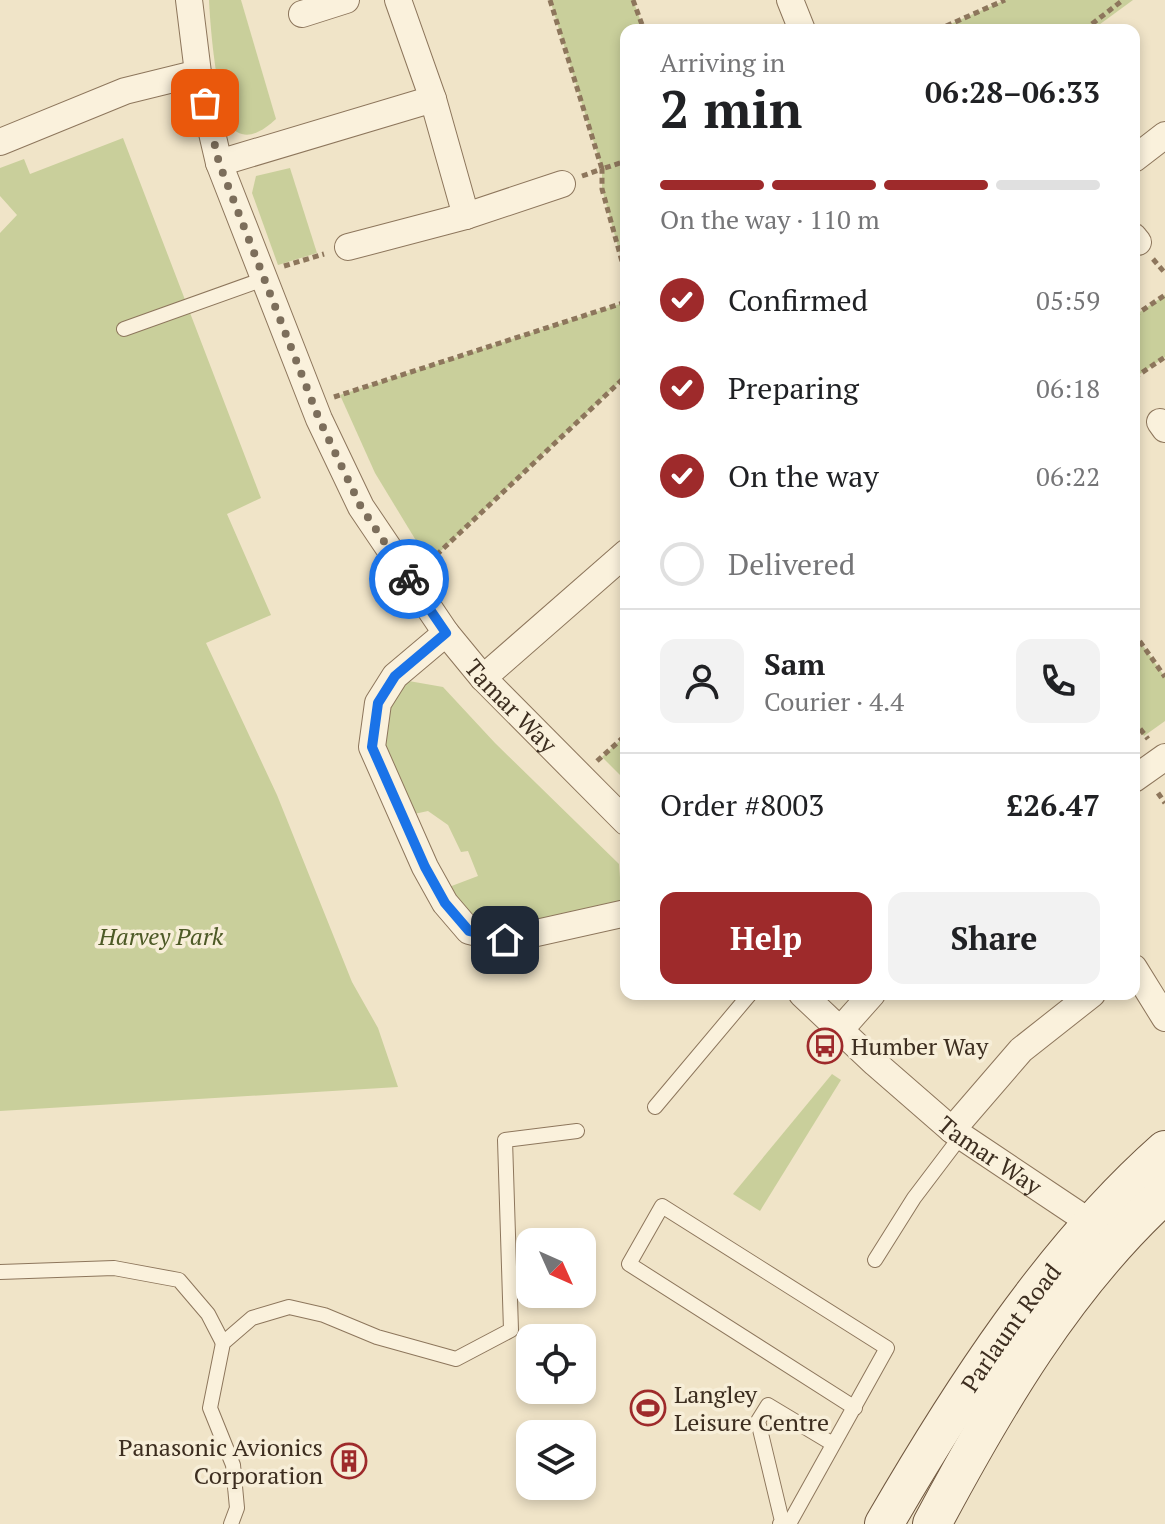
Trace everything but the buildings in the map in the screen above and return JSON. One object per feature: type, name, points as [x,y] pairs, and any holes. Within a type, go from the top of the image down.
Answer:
[{"type":"street","name":"Tamar Way","points":[[189,0],[198,73],[219,163],[313,404],[361,507],[446,633],[483,678],[620,816]]},
{"type":"street","points":[[302,14],[346,0]]},
{"type":"street","points":[[398,0],[433,99],[466,216]]},
{"type":"street","points":[[790,0],[800,24]]},
{"type":"street","points":[[0,142],[125,91],[198,73]]},
{"type":"street","points":[[219,163],[433,99]]},
{"type":"street","points":[[1140,154],[1165,135]]},
{"type":"street","points":[[348,247],[466,216],[562,184]]},
{"type":"street","points":[[483,678],[620,558]]},
{"type":"street","points":[[446,633],[395,676],[378,703],[372,747],[425,867],[445,903],[469,931],[505,940],[620,914]]},
{"type":"street","points":[[1140,775],[1165,757]]},
{"type":"street","points":[[1140,978],[1165,1018]]},
{"type":"street","name":"Tamar Way","points":[[808,1000],[956,1133],[1101,1235]]},
{"type":"street","points":[[840,1030],[867,1000]]},
{"type":"street","points":[[956,1133],[1021,1050],[1084,1000]]},
{"type":"street","name":"Parlaunt Road","points":[[932,1524],[973,1448],[1101,1235],[1165,1150]]},
{"type":"street","name":"Parlaunt Road","points":[[884,1524],[938,1430],[1029,1303],[1101,1235],[1165,1194]]},
{"type":"lane","points":[[124,329],[263,276]]},
{"type":"lane","points":[[655,1107],[745,1000]]},
{"type":"lane","points":[[231,1524],[237,1508],[233,1465],[210,1408],[223,1343],[252,1318],[289,1307],[324,1315],[377,1337],[456,1359],[511,1330],[505,1140],[577,1131]]},
{"type":"lane","points":[[875,1260],[956,1133]]},
{"type":"lane","points":[[785,1523],[855,1408],[887,1348],[662,1206],[629,1264],[855,1408]]},
{"type":"lane","points":[[0,1272],[114,1268],[179,1280],[208,1314],[223,1343]]},
{"type":"lane","points":[[785,1523],[758,1421],[768,1405],[833,1444]]},
{"type":"path","points":[[550,0],[602,169],[602,189],[620,254]]},
{"type":"path","points":[[633,0],[642,24]]},
{"type":"path","points":[[951,24],[1005,0]]},
{"type":"path","points":[[1092,24],[1123,0]]},
{"type":"path","points":[[602,169],[620,163]]},
{"type":"path","points":[[263,276],[348,247]]},
{"type":"path","points":[[1140,312],[1165,295]]},
{"type":"path","points":[[313,404],[620,304]]},
{"type":"path","points":[[1140,374],[1165,357]]},
{"type":"path","points":[[410,581],[518,475],[620,382]]},
{"type":"path","points":[[1140,642],[1165,677]]},
{"type":"path","points":[[581,777],[620,741]]},
{"type":"green space","points":[[209,0],[241,0],[276,119],[253,134],[237,132],[224,110],[216,70]]},
{"type":"green space","points":[[550,0],[633,0],[642,24],[620,24],[620,254],[602,189],[602,169]]},
{"type":"green space","points":[[1005,0],[1133,0],[1100,24],[951,24]]},
{"type":"green space","name":"Harvey Park","points":[[123,138],[261,498],[227,514],[271,615],[206,643],[277,795],[352,982],[378,1028],[398,1087],[0,1111],[0,233],[17,215],[0,196],[0,168],[24,159],[30,174]]},
{"type":"green space","points":[[290,168],[317,253],[278,265],[252,193],[256,176]]},
{"type":"green space","points":[[1165,295],[1165,357],[1140,374],[1140,312]]},
{"type":"green space","points":[[620,304],[620,382],[429,562],[375,473],[340,395]]},
{"type":"green space","points":[[1140,642],[1165,677],[1165,721],[1144,736],[1140,730]]},
{"type":"green space","points":[[403,680],[443,687],[495,743],[619,864],[620,905],[507,935],[467,917],[449,887],[478,876],[468,851],[461,852],[448,825],[428,811],[414,814],[384,747],[385,704]]},
{"type":"green space","points":[[620,740],[620,775],[602,757]]},
{"type":"green space","points":[[832,1074],[841,1080],[760,1211],[733,1194]]},
{"type":"way so far","points":[[205,103],[219,163],[319,419],[361,507],[409,579]]},
{"type":"place","name":"Humber Way","points":[[825,1046]]},
{"type":"place","name":"Langley Leisure Centre","points":[[648,1408]]},
{"type":"place","name":"Panasonic Avionics Corporation","points":[[349,1461]]},
{"type":"route","points":[[409,579],[446,633],[395,676],[378,703],[372,747],[425,867],[445,903],[469,931],[505,940]]}]
